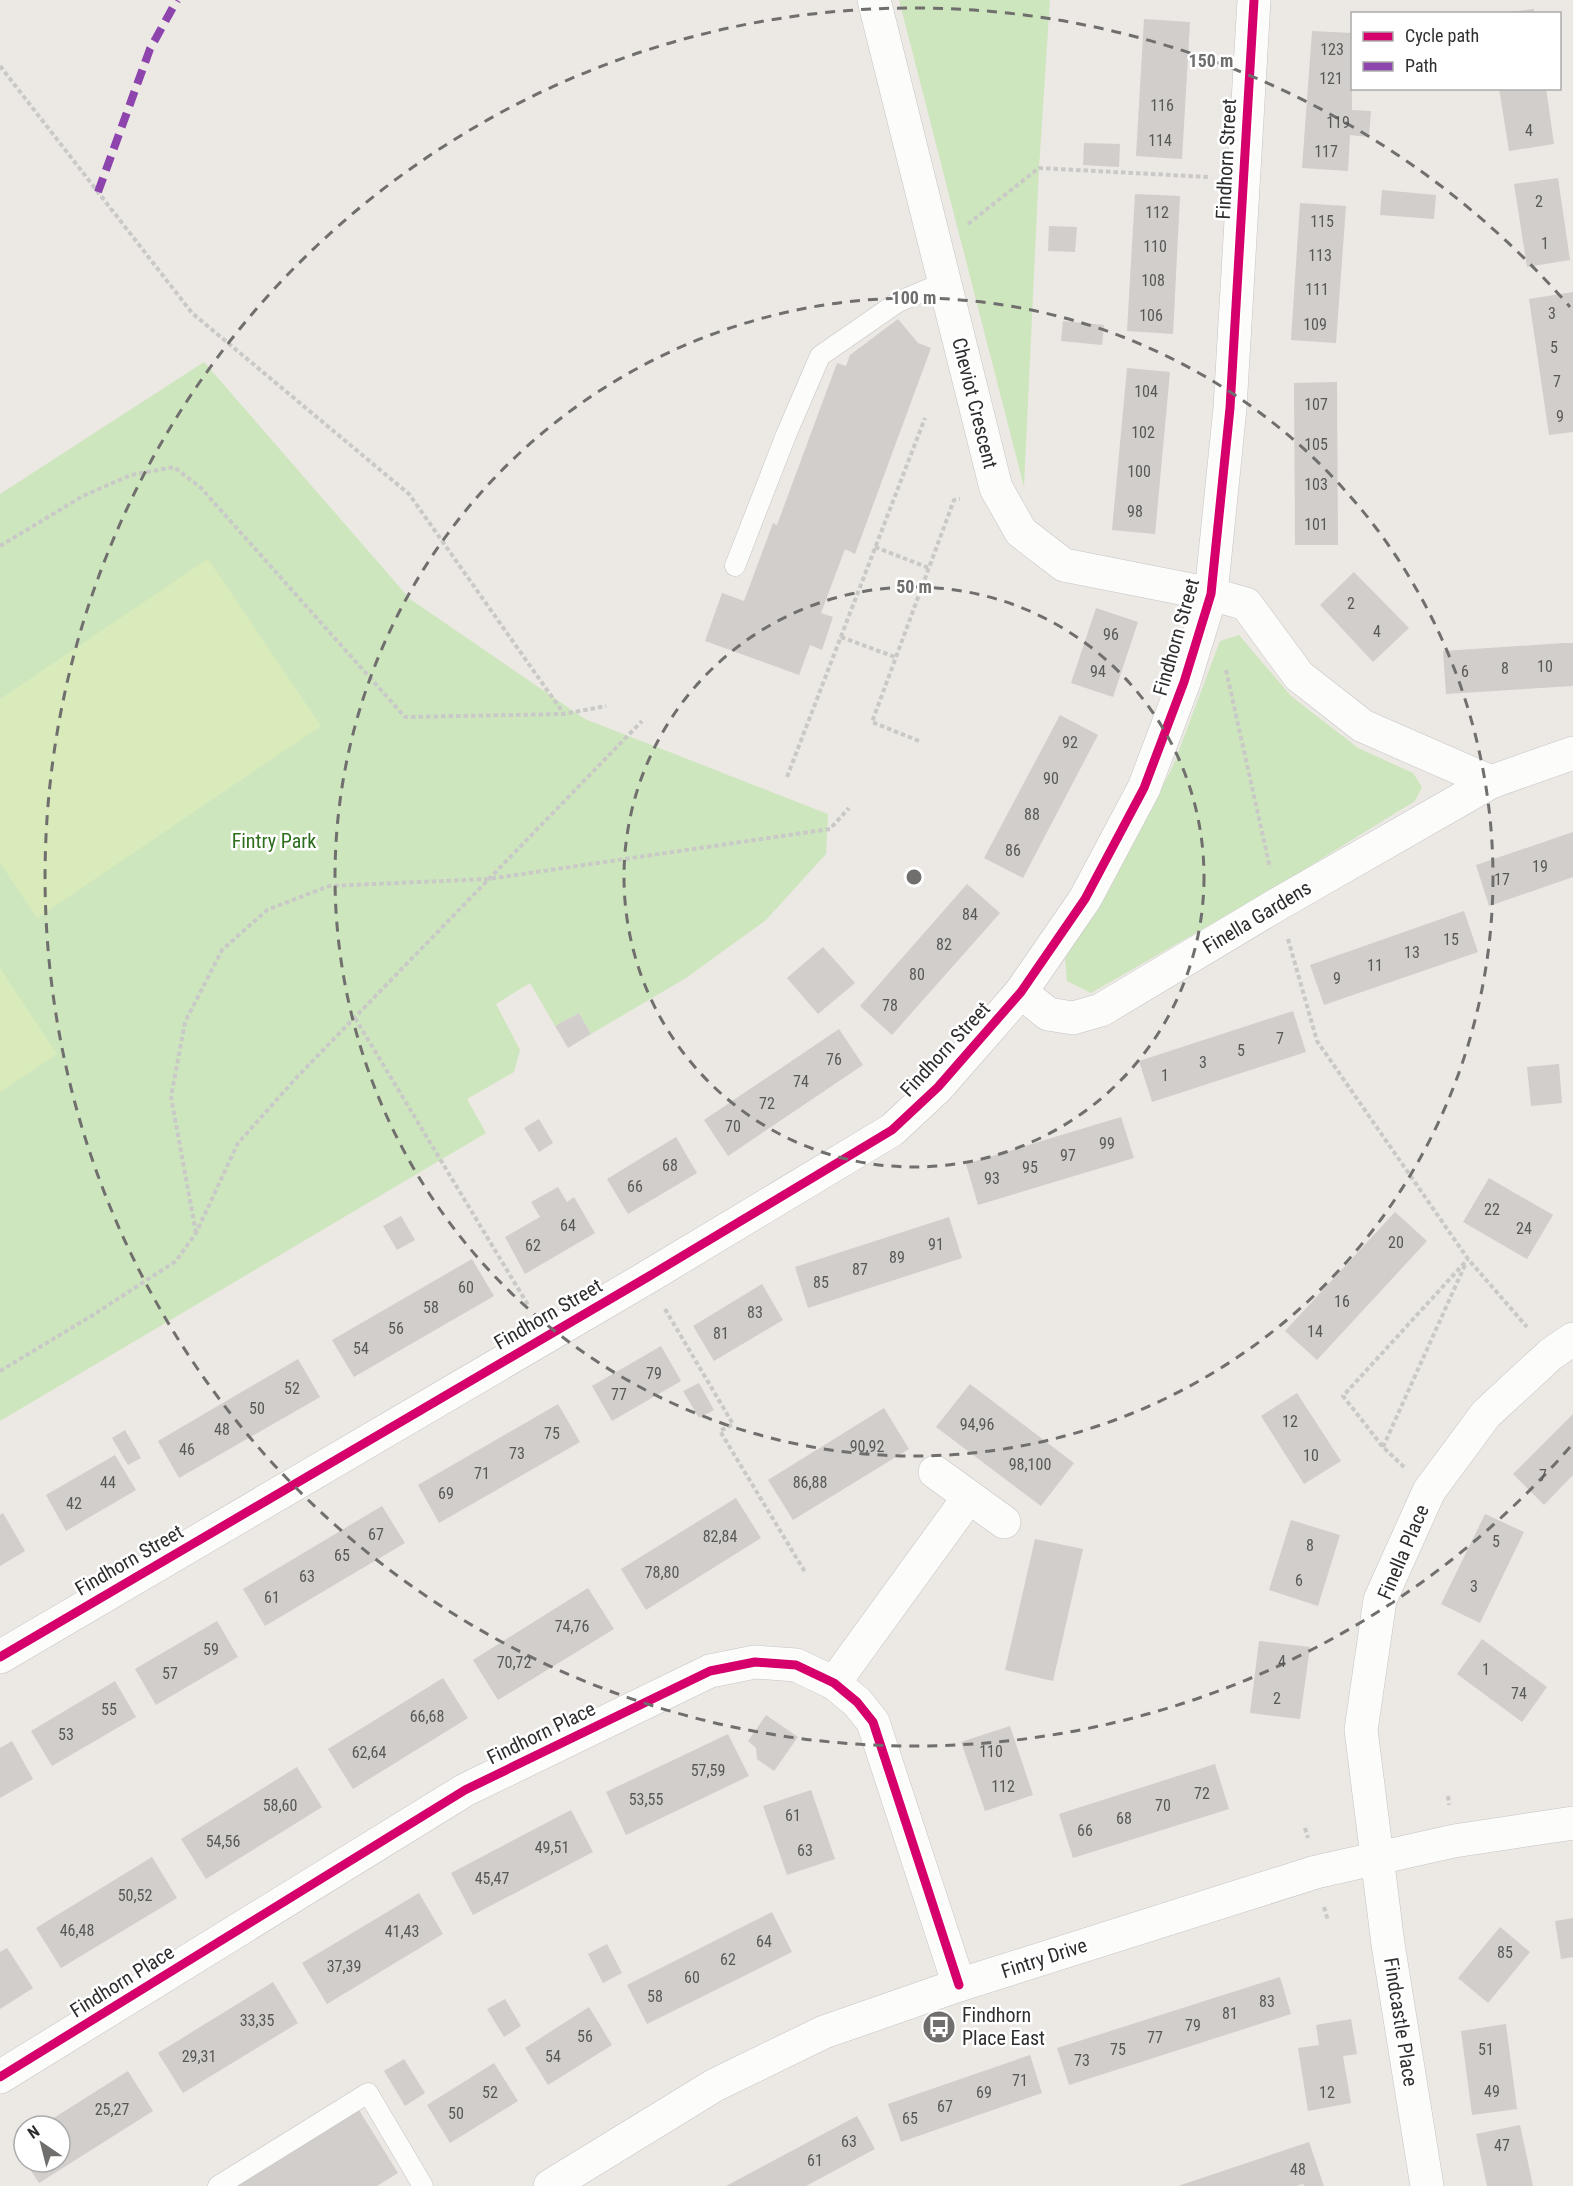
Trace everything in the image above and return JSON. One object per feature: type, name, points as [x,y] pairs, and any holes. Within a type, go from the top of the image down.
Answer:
[{"type":"street","name":"Cheviot Crescent","points":[[874,0],[996,488],[1021,532],[1064,565],[1211,594]]},
{"type":"street","name":"Findhorn Street","points":[[0,1657],[646,1278],[892,1130],[938,1087],[1021,992],[1085,899],[1144,788],[1184,682],[1211,594],[1230,408],[1254,0]]},
{"type":"street","points":[[1211,594],[1246,604],[1299,676],[1363,726],[1491,782]]},
{"type":"street","name":"Finella Gardens","points":[[1021,992],[1048,1014],[1073,1018],[1101,1010],[1278,904],[1491,782],[1573,753]]},
{"type":"street","name":"Finella Place","points":[[1378,1858],[1361,1730],[1380,1600],[1429,1491],[1486,1414],[1562,1347]]},
{"type":"street","points":[[934,1472],[1004,1522]]},
{"type":"street","points":[[834,1683],[969,1497]]},
{"type":"street","name":"Findhorn Place","points":[[0,2077],[465,1790],[710,1671],[755,1662],[796,1665],[834,1683],[857,1702],[873,1722],[959,1985]]},
{"type":"street","name":"Fintry Drive","points":[[550,2186],[716,2085],[824,2032],[959,1985],[1316,1872],[1454,1841],[1573,1823]]},
{"type":"street","name":"Findcastle Place","points":[[1378,1858],[1388,1944],[1427,2186]]},
{"type":"lane","points":[[735,567],[786,435],[820,356],[898,302],[945,282]]},
{"type":"lane","points":[[218,2186],[368,2093],[423,2186]]},
{"type":"path","points":[[0,66],[192,313],[410,494],[564,714]]},
{"type":"path","points":[[937,249],[1039,168],[1242,179]]},
{"type":"path","points":[[787,777],[925,418]]},
{"type":"path","points":[[0,546],[83,496],[131,475],[174,467],[201,488],[405,717],[564,714],[606,706]]},
{"type":"path","points":[[919,741],[872,722],[954,500],[996,488]]},
{"type":"path","points":[[875,547],[928,568]]},
{"type":"path","points":[[841,637],[895,657]]},
{"type":"path","points":[[1225,664],[1278,904],[1317,1041],[1467,1259],[1562,1347]]},
{"type":"path","points":[[0,1371],[93,1315],[176,1261],[196,1233],[238,1143],[298,1076],[642,721]]},
{"type":"path","points":[[196,1233],[171,1098],[185,1022],[222,950],[267,910],[328,886],[488,879],[830,829],[849,808]]},
{"type":"path","points":[[355,1018],[546,1335]]},
{"type":"path","points":[[1383,1447],[1467,1259]]},
{"type":"path","points":[[1429,1491],[1383,1447],[1343,1396],[1467,1259]]},
{"type":"path","points":[[646,1278],[733,1424],[720,1431],[806,1572]]},
{"type":"green space","points":[[899,0],[1050,0],[1039,168],[1024,487]]},
{"type":"green space","name":"Fintry Park","points":[[204,362],[410,599],[585,719],[828,814],[826,854],[766,920],[686,978],[591,1034],[579,1013],[555,1026],[530,983],[496,1004],[520,1050],[514,1072],[467,1099],[486,1133],[0,1421],[0,494]]},
{"type":"green space","points":[[208,559],[321,726],[37,918],[0,863],[0,699]]},
{"type":"green space","points":[[1239,635],[1291,696],[1358,748],[1413,773],[1422,787],[1415,801],[1274,888],[1091,993],[1067,981],[1065,959],[1111,886],[1173,766],[1220,641]]},
{"type":"green space","points":[[0,968],[57,1054],[0,1092]]},
{"type":"building","points":[[1534,9],[1534,12],[1510,12]]},
{"type":"building","points":[[1144,19],[1190,22],[1182,159],[1136,156]]},
{"type":"building","points":[[1312,31],[1351,33],[1352,110],[1371,111],[1369,137],[1350,135],[1348,171],[1302,168]]},
{"type":"building","points":[[1499,90],[1546,90],[1554,144],[1509,151]]},
{"type":"building","points":[[1084,143],[1120,144],[1119,167],[1083,165]]},
{"type":"building","points":[[1558,178],[1570,260],[1527,267],[1514,184]]},
{"type":"building","points":[[1382,190],[1436,195],[1434,219],[1380,215]]},
{"type":"building","points":[[1135,194],[1180,196],[1173,334],[1127,331]]},
{"type":"building","points":[[1300,203],[1346,206],[1336,343],[1291,340]]},
{"type":"building","points":[[1049,226],[1077,227],[1075,252],[1048,251]]},
{"type":"building","points":[[1573,292],[1573,432],[1549,435],[1529,299]]},
{"type":"building","points":[[898,319],[918,343],[931,348],[855,554],[845,549],[821,613],[833,617],[822,650],[810,645],[799,675],[705,641],[722,593],[744,601],[773,523],[777,525],[837,363],[846,366],[850,355]]},
{"type":"building","points":[[1063,321],[1104,325],[1102,345],[1061,341]]},
{"type":"building","points":[[1127,368],[1170,372],[1155,534],[1112,530]]},
{"type":"building","points":[[1337,382],[1338,545],[1295,545],[1294,383]]},
{"type":"building","points":[[1354,572],[1409,628],[1373,662],[1320,605]]},
{"type":"building","points":[[1096,608],[1138,622],[1113,697],[1071,683]]},
{"type":"building","points":[[1573,643],[1573,686],[1446,694],[1443,651]]},
{"type":"building","points":[[1060,715],[1098,735],[1023,878],[984,858]]},
{"type":"building","points":[[1573,832],[1573,877],[1489,906],[1476,865]]},
{"type":"building","points":[[967,884],[1000,913],[892,1035],[860,1006]]},
{"type":"building","points":[[1464,911],[1478,952],[1324,1005],[1310,965]]},
{"type":"building","points":[[823,947],[855,983],[818,1014],[787,978]]},
{"type":"building","points":[[1293,1011],[1306,1052],[1152,1102],[1139,1061]]},
{"type":"building","points":[[579,1013],[591,1034],[568,1048],[555,1026]]},
{"type":"building","points":[[839,1029],[863,1065],[728,1156],[704,1120]]},
{"type":"building","points":[[1559,1064],[1562,1103],[1531,1106],[1527,1067]]},
{"type":"building","points":[[1121,1117],[1134,1158],[978,1205],[966,1164]]},
{"type":"building","points":[[539,1119],[553,1143],[539,1152],[524,1128]]},
{"type":"building","points":[[676,1137],[697,1173],[628,1214],[607,1179]]},
{"type":"building","points":[[1489,1178],[1553,1215],[1527,1259],[1463,1222]]},
{"type":"building","points":[[558,1187],[567,1202],[574,1197],[595,1233],[525,1274],[505,1237],[540,1217],[531,1202]]},
{"type":"building","points":[[1395,1212],[1427,1241],[1317,1360],[1285,1331]]},
{"type":"building","points":[[401,1216],[415,1240],[397,1250],[383,1226]]},
{"type":"building","points":[[949,1217],[962,1258],[808,1308],[795,1267]]},
{"type":"building","points":[[472,1259],[494,1296],[354,1377],[332,1340]]},
{"type":"building","points":[[762,1284],[783,1320],[714,1361],[693,1326]]},
{"type":"building","points":[[661,1346],[681,1381],[612,1421],[592,1386]]},
{"type":"building","points":[[298,1359],[320,1397],[179,1478],[158,1441]]},
{"type":"building","points":[[699,1383],[714,1410],[699,1418],[683,1391]]},
{"type":"building","points":[[970,1384],[1074,1463],[1041,1506],[936,1427]]},
{"type":"building","points":[[1297,1393],[1341,1461],[1304,1484],[1261,1416]]},
{"type":"building","points":[[558,1404],[580,1442],[439,1523],[418,1485]]},
{"type":"building","points":[[884,1408],[909,1449],[793,1520],[768,1480]]},
{"type":"building","points":[[1573,1414],[1573,1475],[1544,1505],[1513,1474]]},
{"type":"building","points":[[125,1430],[141,1458],[128,1465],[112,1438]]},
{"type":"building","points":[[115,1455],[136,1490],[66,1531],[46,1495]]},
{"type":"building","points":[[736,1498],[761,1538],[646,1610],[621,1569]]},
{"type":"building","points":[[382,1506],[405,1543],[265,1626],[243,1589]]},
{"type":"building","points":[[3,1513],[25,1551],[0,1566],[0,1515]]},
{"type":"building","points":[[1485,1514],[1524,1532],[1480,1623],[1441,1604]]},
{"type":"building","points":[[1291,1520],[1340,1535],[1318,1606],[1269,1590]]},
{"type":"building","points":[[1035,1539],[1083,1549],[1053,1681],[1005,1670]]},
{"type":"building","points":[[588,1588],[614,1629],[498,1700],[473,1660]]},
{"type":"building","points":[[217,1621],[238,1657],[156,1705],[135,1669]]},
{"type":"building","points":[[1482,1639],[1547,1687],[1522,1722],[1457,1674]]},
{"type":"building","points":[[1259,1641],[1310,1647],[1300,1719],[1250,1713]]},
{"type":"building","points":[[443,1678],[468,1718],[353,1789],[328,1749]]},
{"type":"building","points":[[115,1681],[136,1717],[52,1766],[31,1731]]},
{"type":"building","points":[[766,1715],[798,1737],[774,1771],[757,1759],[756,1748],[748,1741]]},
{"type":"building","points":[[1010,1726],[1033,1795],[985,1811],[961,1742]]},
{"type":"building","points":[[728,1734],[749,1776],[626,1835],[606,1792]]},
{"type":"building","points":[[12,1741],[33,1779],[0,1798],[0,1748]]},
{"type":"building","points":[[1215,1764],[1229,1809],[1073,1858],[1059,1814]]},
{"type":"building","points":[[297,1767],[322,1807],[206,1879],[181,1839]]},
{"type":"building","points":[[811,1790],[835,1859],[787,1875],[763,1806]]},
{"type":"building","points":[[571,1810],[593,1852],[473,1915],[451,1873]]},
{"type":"building","points":[[152,1857],[177,1898],[61,1968],[36,1928]]},
{"type":"building","points":[[419,1893],[443,1934],[327,2004],[302,1963]]},
{"type":"building","points":[[772,1912],[792,1952],[647,2024],[627,1985]]},
{"type":"building","points":[[1573,1918],[1573,1957],[1561,1959],[1555,1921]]},
{"type":"building","points":[[1500,1927],[1530,1952],[1488,2003],[1458,1978]]},
{"type":"building","points":[[607,1944],[622,1973],[603,1983],[588,1954]]},
{"type":"building","points":[[7,1948],[33,1988],[0,2009],[0,1952]]},
{"type":"building","points":[[1280,1977],[1291,2014],[1069,2085],[1057,2048]]},
{"type":"building","points":[[273,1982],[298,2023],[183,2093],[158,2053]]},
{"type":"building","points":[[505,1999],[521,2026],[504,2037],[487,2009]]},
{"type":"building","points":[[589,2007],[612,2045],[548,2085],[525,2048]]},
{"type":"building","points":[[1351,2019],[1357,2054],[1343,2056],[1351,2103],[1308,2111],[1298,2048],[1319,2045],[1316,2025]]},
{"type":"building","points":[[1506,2024],[1517,2109],[1472,2115],[1461,2031]]},
{"type":"building","points":[[1030,2055],[1042,2093],[901,2142],[888,2104]]},
{"type":"building","points":[[404,2059],[425,2093],[405,2106],[384,2071]]},
{"type":"building","points":[[494,2063],[518,2101],[450,2143],[427,2105]]},
{"type":"building","points":[[128,2071],[153,2111],[72,2162],[72,2114],[60,2114]]},
{"type":"building","points":[[359,2110],[398,2173],[377,2186],[233,2186]]},
{"type":"building","points":[[857,2116],[875,2149],[806,2186],[726,2186]]},
{"type":"building","points":[[1520,2125],[1533,2186],[1487,2186],[1476,2134]]},
{"type":"building","points":[[1309,2142],[1324,2186],[1304,2186],[1303,2184],[1296,2186],[1178,2186]]},
{"type":"building","points":[[33,2174],[53,2174],[39,2183]]},
{"type":"marked path","points":[[98,192],[150,49],[177,0]]},
{"type":"cycle path","points":[[0,1657],[646,1278],[892,1130],[938,1087],[1021,992],[1085,899],[1144,788],[1184,682],[1211,594],[1230,408],[1254,0]]},
{"type":"cycle path","points":[[0,2077],[465,1790],[710,1671],[755,1662],[796,1665],[834,1683],[857,1702],[873,1722],[959,1985]]},
{"type":"place","name":"Findhorn Place East","points":[[939,2027]]}]
